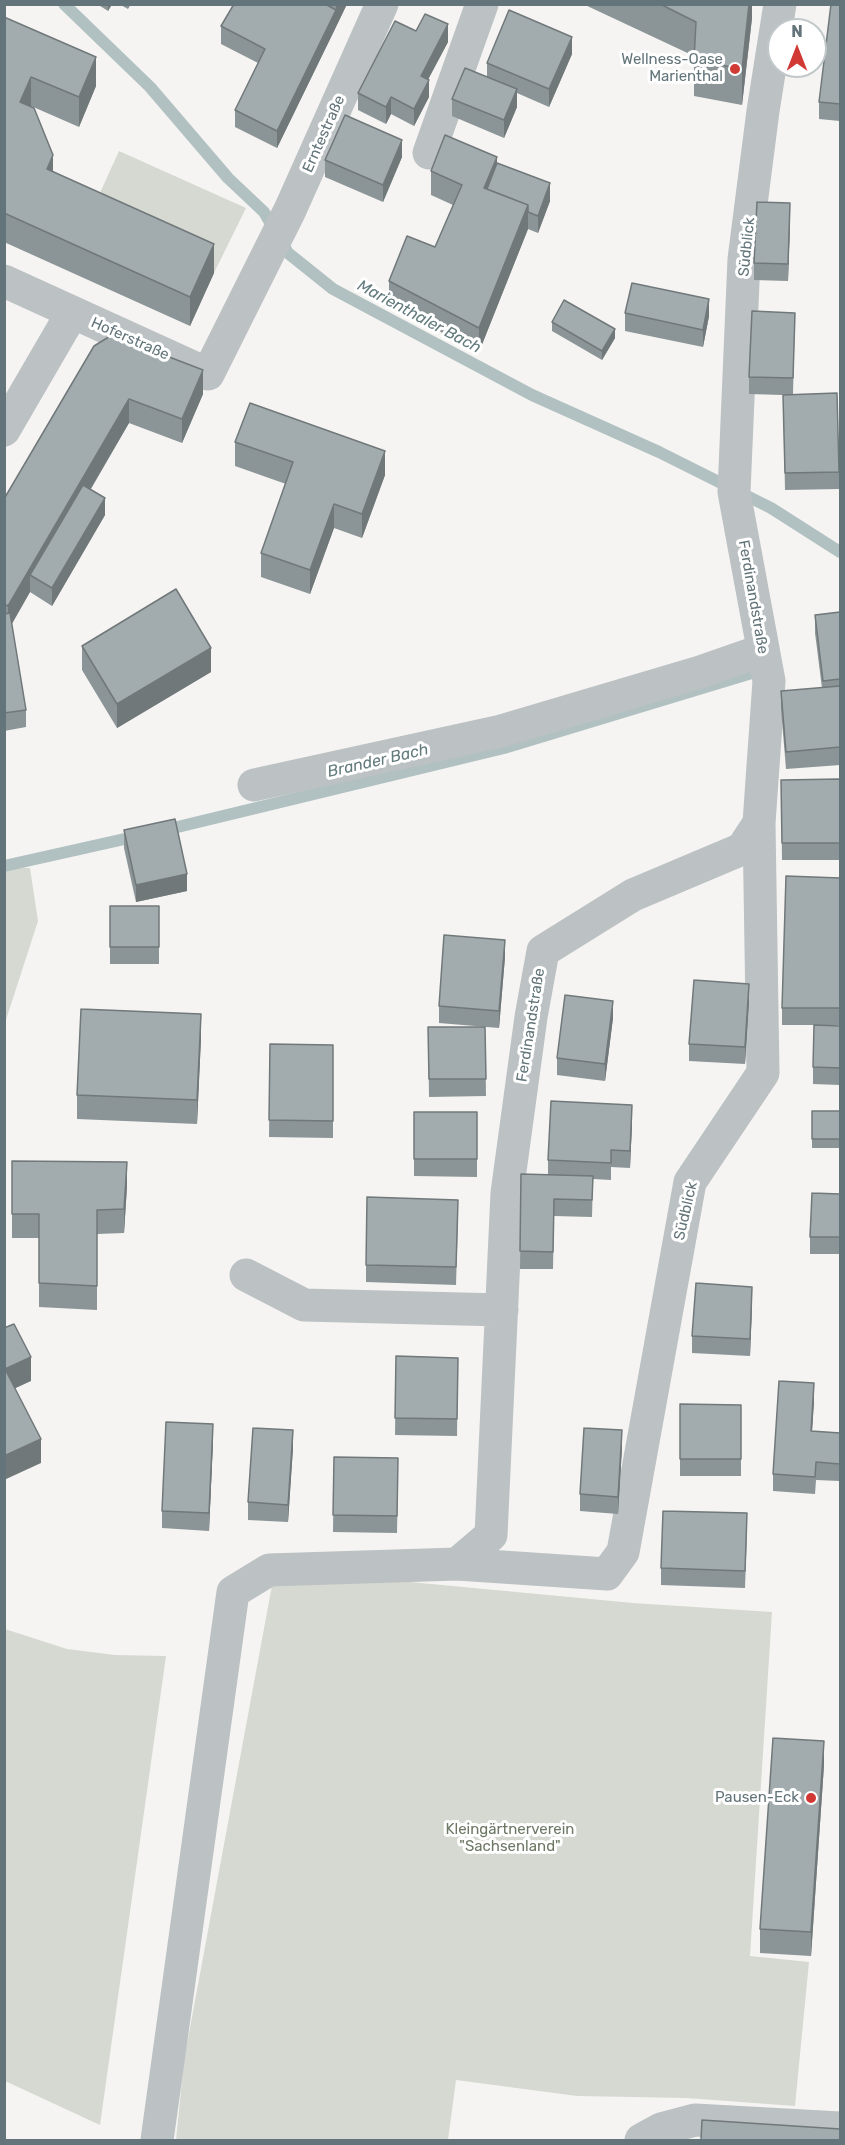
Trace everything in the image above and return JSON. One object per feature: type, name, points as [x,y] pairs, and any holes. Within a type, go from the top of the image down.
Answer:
[{"type":"street","name":"Erntestraße","points":[[263,262],[290,210],[382,4]]},
{"type":"street","points":[[429,153],[482,4]]},
{"type":"street","name":"Südblick","points":[[735,483],[744,259],[763,111],[780,4]]},
{"type":"street","name":"Hoferstraße","points":[[4,281],[208,374],[263,262]]},
{"type":"street","points":[[4,430],[72,313]]},
{"type":"street","name":"Ferdinandstraße","points":[[457,1564],[491,1535],[507,1193],[531,1017],[543,951],[633,895],[742,849],[759,823],[769,681],[735,483]]},
{"type":"street","points":[[254,785],[501,731],[700,672],[763,650]]},
{"type":"street","name":"Südblick","points":[[457,1564],[607,1574],[623,1552],[690,1182],[763,1073],[759,823]]},
{"type":"street","points":[[246,1275],[304,1305],[502,1310]]},
{"type":"street","points":[[157,2140],[232,1592],[269,1570],[457,1564]]},
{"type":"street","points":[[641,2140],[661,2129],[695,2120],[840,2128]]},
{"type":"green space","points":[[119,151],[246,208],[214,273],[89,217]]},
{"type":"green space","points":[[5,867],[30,868],[38,921],[5,1023]]},
{"type":"green space","name":"Kleingärtnerverein \"Sachsenland\"","points":[[273,1580],[389,1580],[633,1603],[772,1612],[750,1956],[809,1962],[795,2106],[686,2098],[577,2096],[456,2080],[448,2140],[176,2140],[184,2060]]},
{"type":"green space","points":[[5,1629],[67,1649],[115,1655],[166,1656],[100,2125],[5,2081]]},
{"type":"building","points":[[234,4],[325,4],[336,10],[277,131],[235,110],[265,49],[221,26]]},
{"type":"building","points":[[660,4],[749,4],[742,69],[694,60],[696,22]]},
{"type":"building","points":[[831,4],[840,4],[840,104],[819,102],[822,78],[827,78],[827,37]]},
{"type":"building","points":[[509,10],[572,37],[549,89],[487,63]]},
{"type":"building","points":[[425,14],[448,24],[421,76],[429,80],[414,109],[391,97],[386,107],[358,93],[395,21],[416,31]]},
{"type":"building","points":[[4,17],[96,57],[79,97],[31,77],[20,102],[34,108],[53,155],[47,169],[214,244],[190,297],[4,213]]},
{"type":"building","points":[[465,68],[517,89],[504,120],[452,99]]},
{"type":"building","points":[[345,115],[402,140],[383,185],[325,160]]},
{"type":"building","points":[[445,135],[497,157],[484,188],[528,205],[479,328],[389,281],[407,236],[435,247],[462,185],[431,171]]},
{"type":"building","points":[[497,163],[550,183],[538,216],[528,212],[528,205],[487,189]]},
{"type":"building","points":[[757,202],[790,203],[788,264],[754,263]]},
{"type":"building","points":[[632,283],[709,299],[703,330],[625,313]]},
{"type":"building","points":[[564,300],[615,329],[602,351],[552,322]]},
{"type":"building","points":[[752,311],[795,313],[793,378],[749,377]]},
{"type":"building","points":[[112,335],[203,370],[182,419],[129,399],[8,606],[4,604],[4,499],[94,346]]},
{"type":"building","points":[[837,393],[839,472],[785,473],[783,395]]},
{"type":"building","points":[[250,403],[385,451],[362,514],[334,504],[310,570],[261,553],[293,462],[235,442]]},
{"type":"building","points":[[83,485],[105,498],[52,588],[30,575]]},
{"type":"building","points":[[176,589],[211,648],[117,704],[82,646]]},
{"type":"building","points":[[840,612],[840,679],[823,681],[815,615]]},
{"type":"building","points":[[10,613],[26,710],[4,713],[4,614]]},
{"type":"building","points":[[840,686],[840,747],[786,752],[781,691]]},
{"type":"building","points":[[840,779],[840,843],[782,843],[781,780]]},
{"type":"building","points":[[175,819],[187,874],[136,885],[124,830]]},
{"type":"building","points":[[786,876],[840,878],[840,1008],[782,1008]]},
{"type":"building","points":[[110,906],[159,906],[159,947],[110,947]]},
{"type":"building","points":[[444,935],[505,940],[499,1011],[439,1006]]},
{"type":"building","points":[[694,980],[749,984],[745,1047],[689,1044]]},
{"type":"building","points":[[565,995],[613,1001],[605,1064],[557,1058]]},
{"type":"building","points":[[81,1009],[201,1014],[197,1100],[77,1095]]},
{"type":"building","points":[[814,1025],[840,1026],[840,1068],[813,1067]]},
{"type":"building","points":[[428,1027],[485,1027],[486,1079],[429,1079]]},
{"type":"building","points":[[270,1044],[333,1045],[333,1121],[269,1120]]},
{"type":"building","points":[[551,1101],[632,1105],[630,1151],[611,1150],[611,1163],[548,1160]]},
{"type":"building","points":[[812,1111],[840,1111],[840,1139],[812,1139]]},
{"type":"building","points":[[414,1112],[477,1112],[477,1159],[414,1159]]},
{"type":"building","points":[[12,1161],[127,1162],[124,1209],[97,1210],[97,1286],[39,1283],[39,1214],[12,1214]]},
{"type":"building","points":[[521,1174],[593,1176],[592,1200],[554,1199],[553,1252],[520,1251]]},
{"type":"building","points":[[812,1193],[840,1194],[840,1237],[810,1237]]},
{"type":"building","points":[[367,1197],[458,1200],[456,1267],[366,1265]]},
{"type":"building","points":[[696,1283],[752,1287],[750,1339],[692,1336]]},
{"type":"building","points":[[14,1324],[31,1357],[5,1369],[41,1439],[4,1456],[4,1328]]},
{"type":"building","points":[[396,1356],[458,1358],[457,1419],[395,1418]]},
{"type":"building","points":[[779,1381],[814,1383],[811,1431],[840,1433],[840,1464],[816,1462],[815,1477],[773,1474]]},
{"type":"building","points":[[680,1404],[741,1405],[741,1459],[680,1459]]},
{"type":"building","points":[[166,1422],[213,1424],[209,1513],[162,1511]]},
{"type":"building","points":[[253,1428],[293,1430],[288,1505],[248,1502]]},
{"type":"building","points":[[584,1428],[622,1430],[618,1497],[580,1494]]},
{"type":"building","points":[[334,1457],[398,1458],[397,1516],[333,1515]]},
{"type":"building","points":[[663,1511],[747,1513],[745,1571],[661,1568]]},
{"type":"building","points":[[773,1738],[824,1741],[811,1932],[760,1929]]},
{"type":"building","points":[[702,2120],[840,2129],[840,2140],[701,2140]]},
{"type":"waterway","name":"Marienthaler Bach","points":[[64,4],[150,87],[228,178],[264,212],[288,253],[333,289],[532,395],[659,452],[771,508],[840,552]]},
{"type":"waterway","name":"Brander Bach","points":[[161,831],[504,748],[755,672]]},
{"type":"waterway","name":"Brander Bach","points":[[4,866],[138,836]]},
{"type":"place","name":"Wellness-Oase Marienthal","points":[[735,69]]},
{"type":"place","name":"Pausen-Eck","points":[[811,1798]]}]
